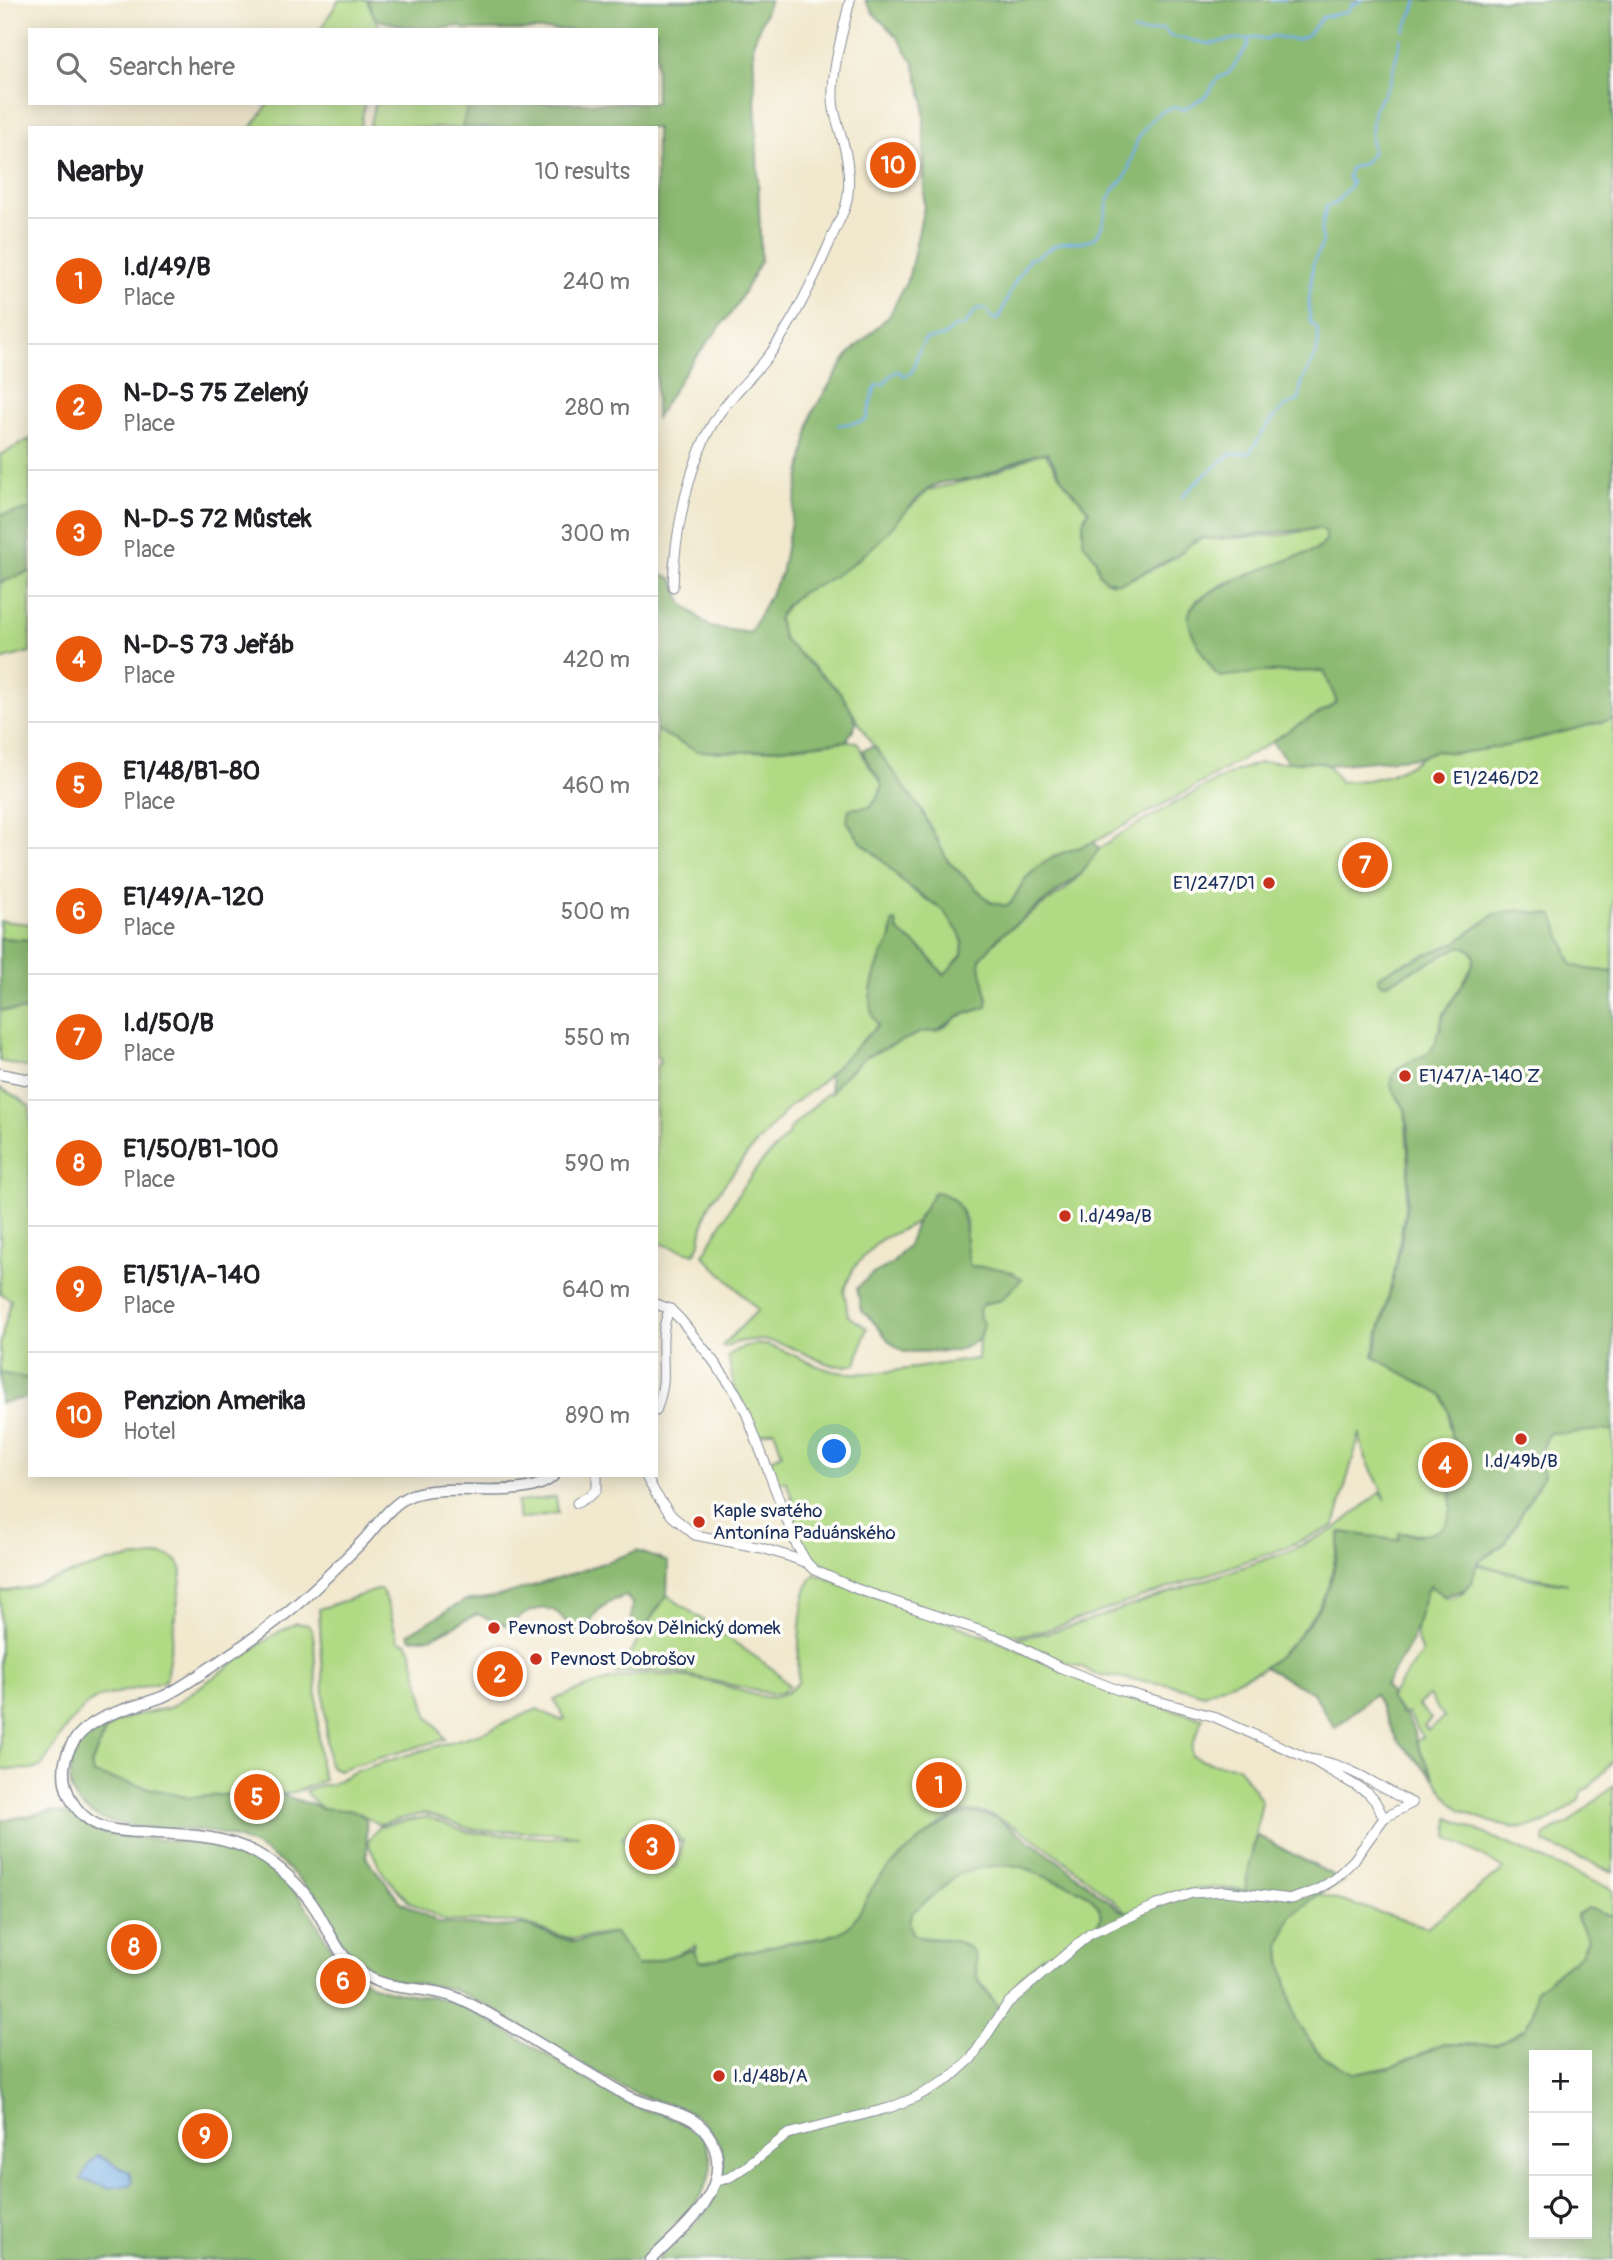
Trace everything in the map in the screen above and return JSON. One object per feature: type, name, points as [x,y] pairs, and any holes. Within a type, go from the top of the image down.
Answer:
[{"type":"street","points":[[673,587],[673,571],[690,476],[699,450],[724,406],[753,375],[790,326],[845,207],[847,163],[833,102],[836,64],[850,0]]},
{"type":"street","points":[[0,1074],[28,1080]]},
{"type":"street","points":[[658,1305],[670,1309],[712,1359],[736,1393],[750,1422],[796,1544],[814,1570],[857,1589],[1005,1639],[1059,1667],[1118,1690],[1212,1716],[1309,1759],[1368,1793],[1384,1818]]},
{"type":"street","points":[[658,1405],[663,1386],[662,1346],[670,1309]]},
{"type":"street","points":[[552,1477],[547,1483],[529,1488],[441,1491],[411,1496],[391,1510],[359,1545],[298,1603],[243,1645],[172,1692],[86,1727],[68,1751],[64,1769],[66,1789],[80,1811],[97,1825],[108,1829],[222,1839],[268,1860],[306,1896],[345,1959],[368,1977],[400,1987],[454,1996],[631,2098],[680,2112],[700,2125],[716,2152],[715,2182],[702,2206],[651,2260]]},
{"type":"street","points":[[577,1503],[597,1489],[597,1477]]},
{"type":"street","points":[[646,1477],[672,1516],[695,1535],[762,1548],[807,1563]]},
{"type":"street","points":[[715,2182],[746,2167],[788,2134],[889,2108],[949,2079],[971,2059],[1008,2003],[1090,1934],[1192,1893],[1224,1891],[1292,1899],[1315,1891],[1333,1880],[1348,1866],[1384,1818],[1412,1802],[1348,1769],[1309,1759]]},
{"type":"green space","points":[[339,0],[367,0],[380,28],[321,28]]},
{"type":"green space","points":[[367,0],[770,0],[753,44],[761,261],[735,308],[687,368],[658,415],[658,126],[462,126],[468,105],[658,105],[658,28],[416,28],[375,19]]},
{"type":"green space","points":[[865,0],[1613,0],[1613,719],[1512,745],[1460,753],[1435,751],[1420,757],[1328,765],[1319,762],[1288,762],[1272,742],[1337,702],[1324,671],[1262,672],[1220,677],[1194,636],[1189,614],[1194,604],[1225,585],[1318,549],[1326,541],[1326,532],[1320,528],[1203,538],[1194,541],[1177,556],[1128,580],[1120,583],[1105,580],[1099,573],[1096,559],[1083,542],[1083,521],[1089,511],[1062,479],[1048,453],[1030,456],[972,479],[944,482],[928,489],[860,558],[836,575],[804,591],[784,609],[778,619],[784,640],[840,692],[850,708],[856,721],[846,741],[742,752],[697,751],[658,731],[658,572],[673,579],[682,603],[710,627],[750,633],[781,574],[812,413],[848,355],[890,315],[909,276],[924,207],[924,101],[914,63],[897,37],[873,13]]},
{"type":"green space","points":[[268,105],[365,105],[360,126],[252,126]]},
{"type":"green space","points":[[375,105],[468,105],[462,126],[369,126]]},
{"type":"green space","points":[[28,440],[28,510],[0,515],[0,455]]},
{"type":"green space","points":[[1045,453],[1062,479],[1089,511],[1085,515],[1090,551],[1096,559],[1099,573],[1112,583],[1128,580],[1153,569],[1203,538],[1282,535],[1321,528],[1326,532],[1326,541],[1318,549],[1223,584],[1196,601],[1199,647],[1215,673],[1324,671],[1337,702],[1186,792],[1094,842],[1072,849],[1025,879],[1011,903],[1006,906],[990,902],[948,861],[922,811],[870,741],[840,692],[784,640],[778,619],[788,604],[804,590],[835,576],[929,490],[986,476]]},
{"type":"green space","points":[[28,510],[28,572],[0,583],[0,515]]},
{"type":"green space","points":[[28,572],[28,653],[0,660],[0,583]]},
{"type":"green space","points":[[1613,719],[1613,972],[1572,965],[1565,947],[1495,914],[1455,943],[1391,969],[1379,977],[1379,982],[1388,983],[1461,945],[1474,957],[1469,972],[1444,1014],[1434,1046],[1426,1054],[1396,1070],[1395,1094],[1405,1109],[1409,1170],[1394,1274],[1373,1356],[1443,1396],[1449,1413],[1449,1426],[1469,1457],[1466,1469],[1451,1485],[1451,1512],[1445,1527],[1431,1534],[1399,1533],[1399,1539],[1394,1540],[1341,1532],[1328,1589],[1293,1642],[1258,1671],[1204,1694],[1172,1685],[1094,1674],[1083,1667],[1054,1660],[1013,1639],[1047,1633],[1087,1621],[1287,1552],[1335,1529],[1381,1492],[1386,1500],[1367,1459],[1360,1433],[1334,1526],[1282,1549],[1044,1631],[1020,1635],[1001,1633],[867,1589],[840,1578],[807,1558],[784,1503],[793,1500],[786,1482],[775,1482],[767,1461],[782,1454],[774,1430],[758,1435],[734,1386],[728,1356],[741,1348],[768,1345],[820,1367],[848,1373],[884,1372],[978,1359],[982,1334],[978,1310],[984,1304],[1001,1300],[1014,1272],[970,1266],[965,1216],[950,1201],[934,1192],[916,1223],[880,1240],[854,1267],[844,1290],[848,1316],[867,1328],[856,1364],[830,1364],[774,1342],[754,1340],[722,1346],[758,1310],[703,1255],[742,1188],[790,1129],[825,1095],[832,1092],[838,1082],[865,1057],[922,1031],[943,1028],[959,1016],[981,1009],[988,998],[979,959],[1001,935],[1066,889],[1082,873],[1099,849],[1117,836],[1234,772],[1264,762],[1320,762],[1328,765],[1340,782],[1368,780],[1390,775],[1434,751],[1460,753],[1512,745]]},
{"type":"green space","points":[[658,731],[697,751],[742,752],[857,742],[866,762],[882,785],[870,807],[856,808],[847,821],[858,838],[912,890],[944,911],[960,934],[963,943],[962,955],[945,976],[925,952],[892,927],[890,944],[883,954],[871,990],[871,1009],[878,1025],[816,1087],[790,1106],[749,1152],[711,1202],[705,1216],[699,1246],[694,1254],[658,1243]]},
{"type":"green space","points":[[875,747],[922,811],[948,861],[990,902],[1006,906],[1011,903],[1025,879],[1057,855],[1094,842],[1099,849],[1082,873],[1001,935],[980,959],[987,1007],[959,1016],[936,1031],[922,1032],[865,1057],[838,1082],[831,1093],[829,1074],[878,1025],[871,1010],[871,994],[879,962],[890,939],[892,922],[896,921],[898,931],[925,952],[944,975],[962,955],[963,943],[960,934],[944,911],[902,881],[861,842],[847,821],[849,809],[870,807],[881,790],[881,783],[863,750]]},
{"type":"green space","points":[[1517,910],[1553,915],[1572,965],[1613,972],[1613,1430],[1549,1433],[1538,1458],[1544,1474],[1505,1543],[1477,1563],[1472,1582],[1462,1591],[1444,1596],[1430,1586],[1427,1590],[1412,1640],[1385,1686],[1391,1695],[1389,1698],[1402,1715],[1404,1714],[1415,1732],[1416,1742],[1435,1779],[1397,1740],[1374,1694],[1335,1728],[1313,1693],[1264,1667],[1292,1643],[1322,1602],[1332,1577],[1341,1532],[1394,1540],[1399,1539],[1399,1533],[1417,1535],[1440,1530],[1449,1518],[1451,1485],[1466,1469],[1469,1457],[1451,1437],[1449,1413],[1443,1396],[1374,1357],[1397,1263],[1408,1192],[1407,1123],[1405,1110],[1393,1090],[1392,1077],[1401,1067],[1424,1055],[1434,1046],[1444,1015],[1470,972],[1474,956],[1470,950],[1461,946],[1388,983],[1379,982],[1379,977],[1391,969],[1455,943],[1495,914]]},
{"type":"green space","points":[[0,921],[28,924],[28,940],[0,938]]},
{"type":"green space","points":[[0,938],[28,940],[28,1011],[0,1010]]},
{"type":"green space","points":[[0,1010],[28,1011],[28,1068],[0,1061]]},
{"type":"green space","points":[[0,1088],[28,1105],[28,1379],[0,1373],[0,1345],[11,1300],[0,1293]]},
{"type":"green space","points":[[934,1192],[947,1195],[961,1210],[970,1266],[1004,1270],[1022,1279],[1001,1300],[984,1304],[979,1310],[984,1325],[979,1340],[957,1351],[904,1352],[890,1342],[861,1310],[857,1288],[871,1275],[892,1264],[908,1245],[916,1223]]},
{"type":"green space","points":[[0,1373],[28,1379],[28,1397],[0,1403]]},
{"type":"green space","points":[[1613,1430],[1613,1762],[1589,1788],[1581,1791],[1579,1799],[1568,1808],[1546,1822],[1524,1828],[1500,1825],[1466,1812],[1450,1800],[1416,1742],[1423,1737],[1407,1713],[1403,1715],[1389,1698],[1421,1654],[1417,1625],[1426,1590],[1430,1586],[1448,1598],[1455,1597],[1465,1591],[1471,1582],[1476,1564],[1537,1580],[1568,1584],[1477,1563],[1505,1543],[1544,1475],[1538,1458],[1549,1433]],"holes":[[[1429,1696],[1444,1718],[1428,1730],[1424,1726],[1431,1719],[1418,1705]]]},
{"type":"green space","points":[[556,1497],[558,1513],[519,1519],[517,1502]]},
{"type":"green space","points":[[637,1551],[668,1562],[667,1595],[645,1627],[633,1627],[632,1603],[626,1596],[609,1602],[596,1613],[589,1625],[575,1633],[555,1611],[543,1608],[527,1613],[508,1626],[477,1614],[433,1637],[411,1639],[408,1634],[464,1601],[495,1597]]},
{"type":"green space","points":[[163,1555],[176,1560],[182,1573],[166,1679],[163,1682],[100,1697],[88,1703],[67,1726],[42,1766],[33,1769],[0,1770],[0,1592],[26,1588],[112,1561]]},
{"type":"green space","points":[[815,1574],[999,1641],[1115,1694],[1203,1718],[1192,1747],[1192,1756],[1220,1765],[1238,1766],[1262,1801],[1245,1890],[1192,1890],[1126,1912],[1073,1867],[1026,1833],[983,1813],[967,1811],[957,1814],[935,1829],[891,1868],[878,1881],[853,1923],[841,1932],[700,1962],[694,1952],[696,1945],[673,1956],[637,1966],[615,1933],[572,1939],[517,1922],[446,1921],[409,1902],[383,1873],[367,1842],[379,1826],[427,1817],[468,1832],[548,1838],[579,1835],[470,1829],[425,1813],[378,1824],[359,1813],[324,1808],[305,1791],[321,1785],[330,1785],[354,1772],[384,1762],[484,1732],[537,1709],[562,1721],[565,1718],[554,1700],[623,1677],[647,1675],[694,1678],[762,1697],[782,1695],[798,1683],[800,1626],[809,1583]],"holes":[[[658,1821],[678,1837],[679,1842],[683,1841],[676,1866],[652,1868],[622,1838],[635,1824]]]},
{"type":"green space","points":[[380,1589],[398,1641],[407,1643],[411,1649],[428,1717],[445,1739],[338,1770],[330,1766],[328,1761],[319,1609]]},
{"type":"green space","points":[[667,1595],[774,1670],[789,1686],[781,1693],[771,1694],[679,1673],[647,1671],[616,1674],[614,1664],[632,1651]]},
{"type":"green space","points":[[296,1623],[308,1625],[314,1641],[320,1765],[324,1780],[282,1795],[275,1788],[245,1789],[234,1794],[189,1798],[93,1774],[93,1761],[110,1726],[125,1718],[171,1707],[275,1634]]},
{"type":"green space","points":[[96,1727],[103,1728],[105,1732],[91,1765],[93,1774],[189,1798],[234,1794],[265,1783],[282,1795],[322,1808],[355,1811],[366,1818],[367,1859],[401,1902],[439,1923],[496,1927],[523,1925],[574,1942],[615,1933],[638,1966],[695,1949],[700,1962],[841,1932],[853,1922],[877,1881],[895,1862],[934,1830],[971,1813],[997,1818],[1065,1866],[1120,1910],[1127,1911],[1140,1910],[1181,1895],[1245,1890],[1253,1847],[1258,1836],[1344,1881],[1319,1894],[1291,1916],[1280,1946],[1281,1961],[1296,2020],[1320,2055],[1354,2074],[1391,2067],[1444,2044],[1495,2045],[1525,2029],[1533,2014],[1536,1990],[1582,1953],[1588,1939],[1576,1916],[1587,1908],[1613,1916],[1613,2260],[657,2260],[704,2212],[720,2184],[722,2152],[703,2122],[684,2109],[630,2091],[471,1997],[445,1988],[390,1979],[369,1970],[341,1943],[316,1899],[302,1882],[276,1859],[257,1847],[217,1833],[141,1827],[119,1824],[99,1817],[83,1807],[73,1792],[71,1764],[81,1741]],"holes":[[[1018,1866],[1080,1890],[1094,1900],[1102,1916],[1097,1924],[1060,1953],[1048,1955],[1036,1962],[1018,1982],[1018,1988],[999,2008],[979,1981],[974,1955],[968,1947],[955,1941],[918,1937],[912,1934],[909,1921],[913,1912],[959,1874],[983,1867]]]},
{"type":"green space","points":[[1613,1786],[1613,1872],[1544,1843],[1545,1835],[1568,1823]]},
{"type":"green space","points":[[52,1811],[76,1816],[94,1830],[107,1834],[217,1846],[241,1853],[263,1864],[285,1882],[307,1907],[331,1948],[354,1974],[386,1990],[441,1999],[459,2005],[627,2103],[685,2123],[703,2139],[709,2152],[711,2166],[708,2181],[678,2225],[644,2260],[0,2260],[0,1821]],"holes":[[[101,2156],[103,2160],[129,2172],[82,2179],[91,2162]]]},
{"type":"green space","points":[[1449,1818],[1613,1890],[1613,1916],[1588,1908],[1576,1915],[1588,1939],[1582,1953],[1536,1990],[1533,2014],[1525,2029],[1495,2045],[1444,2044],[1391,2067],[1354,2074],[1320,2055],[1296,2020],[1281,1961],[1280,1946],[1291,1916],[1319,1894],[1427,1927],[1504,1869],[1448,1837]]},
{"type":"green space","points":[[1005,1865],[1028,1869],[1080,1890],[1094,1900],[1102,1916],[1097,1924],[1060,1953],[1041,1957],[999,2008],[977,1977],[975,1956],[946,1940],[912,1934],[909,1921],[912,1912],[959,1874],[982,1867]]},
{"type":"water","points":[[97,2155],[129,2172],[132,2181],[129,2185],[109,2188],[81,2179]]},
{"type":"waterway","points":[[1272,0],[1284,0]]},
{"type":"waterway","points":[[838,425],[866,420],[877,385],[883,385],[898,371],[905,376],[912,372],[925,339],[943,337],[956,326],[963,327],[978,308],[985,309],[992,318],[998,320],[1029,259],[1058,244],[1088,241],[1095,237],[1103,223],[1110,197],[1126,175],[1136,143],[1146,126],[1163,111],[1170,108],[1184,109],[1206,96],[1218,78],[1229,73],[1247,47],[1249,39],[1266,39],[1273,36],[1296,40],[1307,35],[1323,17],[1347,12],[1351,5],[1363,0]]},
{"type":"waterway","points":[[1404,31],[1418,0]]},
{"type":"waterway","points":[[1133,31],[1145,33],[1163,29],[1170,36],[1210,44],[1249,39]]},
{"type":"waterway","points":[[1182,497],[1231,454],[1250,453],[1277,415],[1299,400],[1302,383],[1318,346],[1317,328],[1310,322],[1309,302],[1313,264],[1323,242],[1321,231],[1326,207],[1336,203],[1352,183],[1348,178],[1350,168],[1363,164],[1372,153],[1374,110],[1390,82],[1401,38]]},
{"type":"place","name":"Penzion Amerika","points":[[893,165]]},
{"type":"place","name":"E1/246/D2","points":[[1439,778]]},
{"type":"place","name":"I.d/50/B","points":[[1365,865]]},
{"type":"place","name":"E1/247/D1","points":[[1269,883]]},
{"type":"place","name":"E1/47/A-140 Z","points":[[1405,1076]]},
{"type":"place","name":"I.d/49a/B","points":[[1065,1216]]},
{"type":"place","name":"I.d/49b/B","points":[[1521,1439]]},
{"type":"place","name":"N-D-S 73 Jeřáb","points":[[1445,1465]]},
{"type":"place","name":"Kaple svatého Antonína Paduánského","points":[[699,1522]]},
{"type":"place","name":"Pevnost Dobrošov Dělnický domek","points":[[494,1628]]},
{"type":"place","name":"Pevnost Dobrošov","points":[[536,1659]]},
{"type":"place","name":"N-D-S 75 Zelený","points":[[500,1674]]},
{"type":"place","name":"I.d/49/B","points":[[939,1785]]},
{"type":"place","name":"E1/48/B1-80","points":[[257,1797]]},
{"type":"place","name":"N-D-S 72 Můstek","points":[[652,1847]]},
{"type":"place","name":"E1/50/B1-100","points":[[134,1947]]},
{"type":"place","name":"E1/49/A-120","points":[[343,1981]]},
{"type":"place","name":"I.d/48b/A","points":[[719,2076]]},
{"type":"place","name":"E1/51/A-140","points":[[205,2136]]}]
